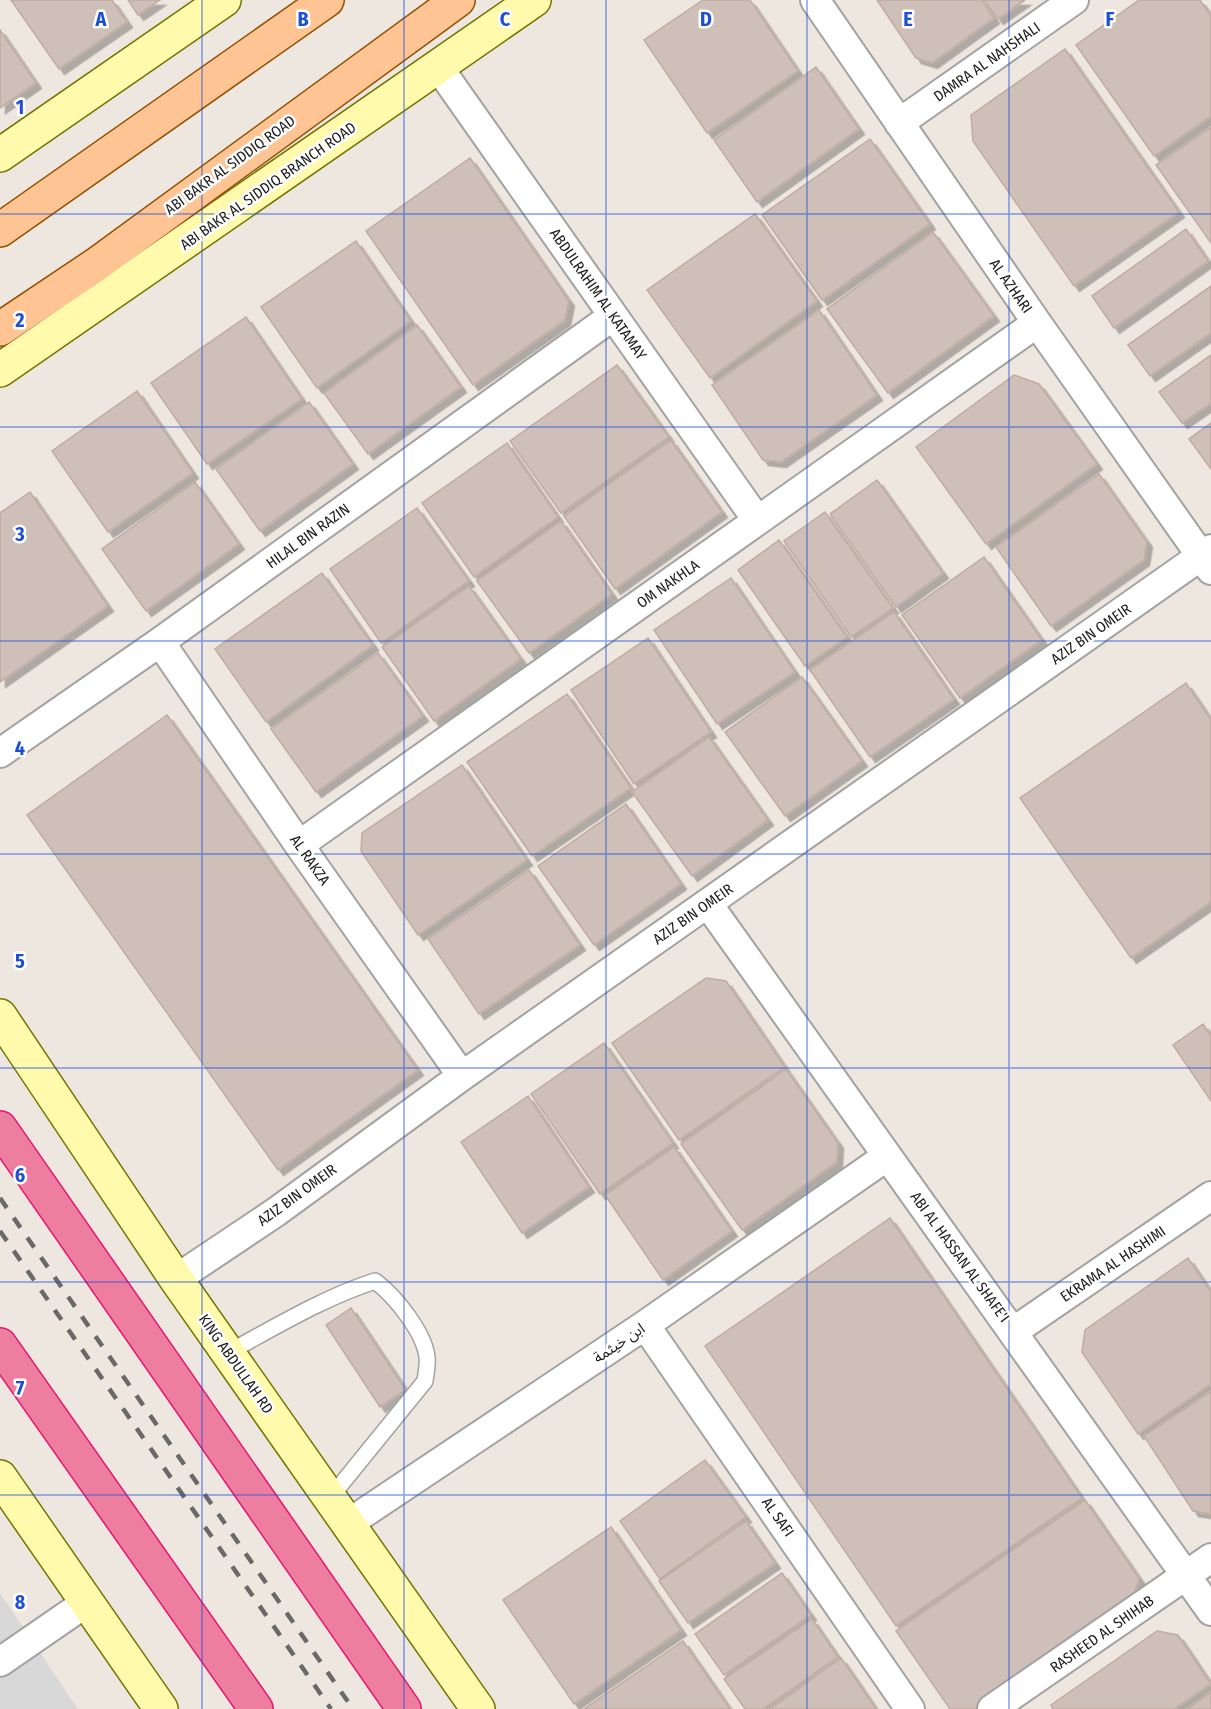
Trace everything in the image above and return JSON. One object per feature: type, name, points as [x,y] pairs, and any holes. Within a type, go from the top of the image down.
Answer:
[{"type":"highway","points":[[0,1128],[404,1709]]},
{"type":"highway","points":[[0,1345],[256,1709]]},
{"type":"main road","points":[[0,155],[224,0]]},
{"type":"main road","points":[[0,230],[248,53],[327,0]]},
{"type":"main road","name":"ABI BAKR AL SIDDIQ ROAD","points":[[0,329],[97,264],[458,0]]},
{"type":"main road","name":"ABI BAKR AL SIDDIQ BRANCH ROAD","points":[[0,370],[534,0]]},
{"type":"main road","name":"KING ABDULLAH RD","points":[[0,1016],[176,1278],[478,1709]]},
{"type":"main road","points":[[0,1477],[161,1709]]},
{"type":"street","name":"AL AZHARI","points":[[815,0],[1037,323],[1208,558]]},
{"type":"street","name":"DAMRA AL NAHSHALI","points":[[899,123],[1074,0]]},
{"type":"street","name":"ABDULRAHIM AL KATAMAY","points":[[439,68],[757,520]]},
{"type":"street","name":"HILAL BIN RAZIN","points":[[0,753],[160,642],[613,316]]},
{"type":"street","name":"OM NAKHLA","points":[[299,844],[1037,323]]},
{"type":"street","name":"AZIZ BIN OMEIR","points":[[176,1278],[276,1212],[462,1076],[1208,558]]},
{"type":"street","name":"AL RAKZA","points":[[160,642],[462,1076]]},
{"type":"street","name":"ABI AL HASSAN AL SHAFE'I","points":[[708,904],[1211,1611]]},
{"type":"street","name":"ابن خيثمة","points":[[340,1511],[645,1325],[886,1157]]},
{"type":"street","name":"EKRAMA AL HASHIMI","points":[[1014,1331],[1211,1196]]},
{"type":"street","name":"AL SAFI","points":[[645,1325],[910,1709]]},
{"type":"street","name":"RASHEED AL SHIHAB","points":[[992,1709],[1211,1558]]},
{"type":"street","points":[[0,1662],[87,1602]]},
{"type":"lane","points":[[229,1352],[322,1300],[351,1289],[375,1281],[392,1294],[423,1341],[428,1358],[425,1380],[340,1511]]},
{"type":"shaded area","points":[[0,1593],[78,1709],[0,1709]]},
{"type":"building","points":[[11,0],[112,0],[127,22],[59,69]]},
{"type":"building","points":[[128,0],[160,0],[138,15]]},
{"type":"building","points":[[703,0],[750,0],[798,71],[707,133],[644,40]]},
{"type":"building","points":[[877,0],[982,0],[994,18],[932,63],[916,58]]},
{"type":"building","points":[[984,0],[1025,0],[998,19]]},
{"type":"building","points":[[1139,0],[1200,0],[1211,16],[1211,116],[1154,156],[1076,45]]},
{"type":"building","points":[[0,30],[36,83],[0,108]]},
{"type":"building","points":[[1065,49],[1179,212],[1074,286],[973,141],[971,115]]},
{"type":"building","points":[[816,67],[859,129],[757,202],[714,140]]},
{"type":"building","points":[[1211,127],[1211,243],[1156,165]]},
{"type":"building","points":[[870,139],[930,224],[822,300],[762,215]]},
{"type":"building","points":[[470,158],[569,301],[565,320],[473,385],[366,231]]},
{"type":"building","points":[[755,214],[817,301],[710,378],[647,290]]},
{"type":"building","points":[[1186,229],[1208,261],[1114,328],[1092,296]]},
{"type":"building","points":[[933,232],[994,316],[888,393],[827,309]]},
{"type":"building","points":[[356,241],[411,321],[317,388],[261,307]]},
{"type":"building","points":[[1211,286],[1211,333],[1150,376],[1128,345]]},
{"type":"building","points":[[819,310],[877,395],[781,462],[763,460],[712,385]]},
{"type":"building","points":[[246,317],[302,399],[207,464],[151,383]]},
{"type":"building","points":[[417,325],[461,387],[368,454],[324,393]]},
{"type":"building","points":[[1211,355],[1211,403],[1182,423],[1159,392]]},
{"type":"building","points":[[617,365],[669,437],[561,513],[510,441]]},
{"type":"building","points":[[1014,375],[1039,384],[1097,464],[986,544],[916,447]]},
{"type":"building","points":[[137,391],[193,473],[108,532],[52,451]]},
{"type":"building","points":[[309,402],[353,464],[260,531],[216,469]]},
{"type":"building","points":[[1211,423],[1211,469],[1189,439]]},
{"type":"building","points":[[671,440],[722,512],[615,589],[564,516]]},
{"type":"building","points":[[507,443],[558,517],[474,577],[422,503]]},
{"type":"building","points":[[1099,474],[1147,542],[1144,560],[1051,626],[996,547]]},
{"type":"building","points":[[877,480],[943,573],[896,607],[830,514]]},
{"type":"building","points":[[195,482],[239,544],[146,611],[102,549]]},
{"type":"building","points":[[30,492],[108,606],[0,682],[0,513]]},
{"type":"building","points":[[417,508],[469,581],[381,643],[330,569]]},
{"type":"building","points":[[825,512],[893,608],[851,637],[784,541]]},
{"type":"building","points":[[561,521],[612,594],[529,653],[477,581]]},
{"type":"building","points":[[779,540],[847,637],[805,666],[738,570]]},
{"type":"building","points":[[984,557],[1042,640],[960,698],[902,615]]},
{"type":"building","points":[[322,573],[373,645],[266,722],[215,649]]},
{"type":"building","points":[[731,578],[795,672],[717,724],[654,630]]},
{"type":"building","points":[[469,586],[521,659],[434,721],[382,647]]},
{"type":"building","points":[[894,612],[954,699],[870,757],[810,670]]},
{"type":"building","points":[[648,638],[711,732],[634,784],[571,690]]},
{"type":"building","points":[[378,653],[423,716],[316,792],[271,729]]},
{"type":"building","points":[[802,677],[862,761],[785,816],[725,732]]},
{"type":"building","points":[[1186,683],[1211,720],[1211,902],[1131,958],[1020,798]]},
{"type":"building","points":[[567,694],[631,788],[532,856],[467,762]]},
{"type":"building","points":[[167,715],[418,1070],[278,1170],[27,815]]},
{"type":"building","points":[[709,737],[768,820],[692,876],[632,792]]},
{"type":"building","points":[[462,765],[527,860],[418,935],[361,851],[362,833]]},
{"type":"building","points":[[626,804],[681,884],[594,945],[538,866]]},
{"type":"building","points":[[529,870],[580,945],[479,1014],[428,939]]},
{"type":"building","points":[[706,978],[726,981],[785,1067],[679,1140],[612,1043]]},
{"type":"building","points":[[1203,1024],[1211,1036],[1211,1101],[1173,1045]]},
{"type":"building","points":[[604,1043],[673,1143],[600,1194],[531,1094]]},
{"type":"building","points":[[786,1069],[838,1143],[837,1162],[742,1230],[681,1144]]},
{"type":"building","points":[[528,1096],[589,1187],[522,1233],[461,1142]]},
{"type":"building","points":[[674,1147],[732,1231],[663,1280],[605,1195]]},
{"type":"building","points":[[890,1218],[1082,1498],[896,1626],[705,1346]]},
{"type":"building","points":[[1188,1258],[1211,1292],[1211,1384],[1138,1434],[1082,1352],[1085,1330]]},
{"type":"building","points":[[351,1308],[406,1390],[380,1407],[326,1325]]},
{"type":"building","points":[[1211,1391],[1211,1514],[1193,1511],[1144,1436]]},
{"type":"building","points":[[705,1460],[746,1517],[660,1579],[620,1521]]},
{"type":"building","points":[[1085,1500],[1139,1578],[1132,1603],[980,1709],[950,1709],[896,1631]]},
{"type":"building","points":[[746,1521],[775,1563],[688,1623],[659,1581]]},
{"type":"building","points":[[611,1527],[681,1630],[574,1704],[503,1600]]},
{"type":"building","points":[[782,1573],[811,1615],[724,1675],[695,1634]]},
{"type":"building","points":[[812,1619],[838,1657],[763,1709],[745,1709],[724,1679]]},
{"type":"building","points":[[1157,1631],[1178,1635],[1211,1684],[1174,1709],[1053,1709],[1051,1705]]},
{"type":"building","points":[[683,1641],[730,1709],[584,1709]]},
{"type":"building","points":[[841,1658],[876,1709],[770,1709]]},
{"type":"building","points":[[1211,1692],[1211,1709],[1187,1709]]},
{"type":"railway","points":[[0,1198],[353,1709]]},
{"type":"railway","points":[[0,1231],[331,1709]]}]
